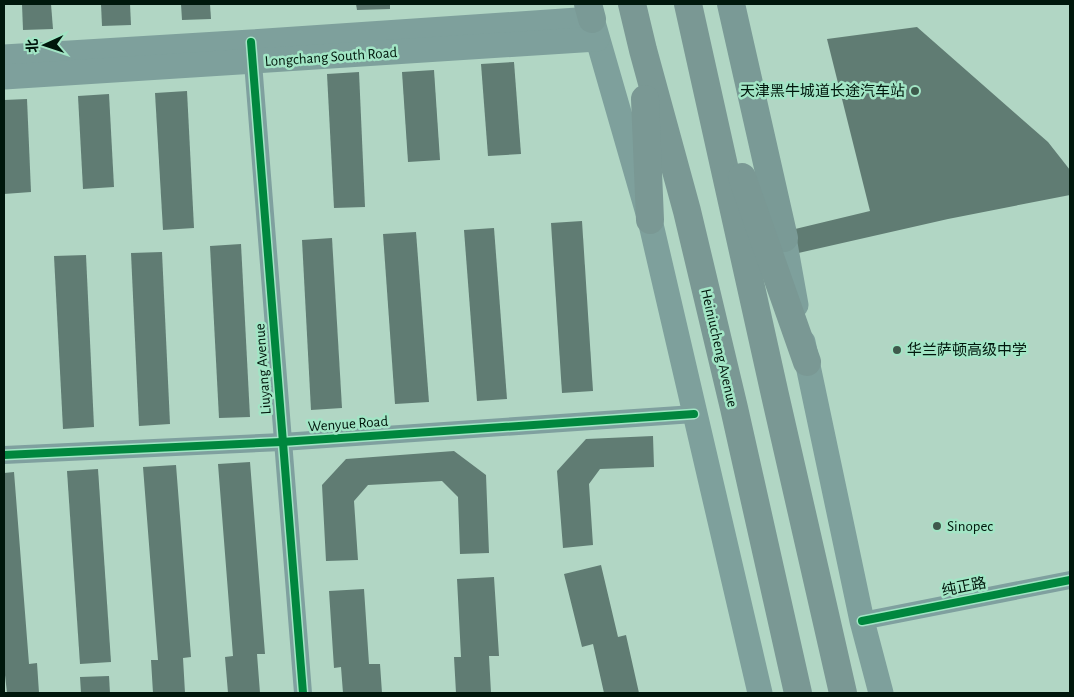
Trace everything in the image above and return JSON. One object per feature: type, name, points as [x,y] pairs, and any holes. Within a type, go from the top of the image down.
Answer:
[{"type":"highway","name":"Heiniucheng Avenue","points":[[632,4],[687,211],[734,408],[798,693]]},
{"type":"highway","points":[[688,4],[843,693]]},
{"type":"highway","points":[[643,50],[650,220]]},
{"type":"highway","points":[[702,64],[807,362]]},
{"type":"main road","points":[[731,4],[784,238],[807,362],[862,621],[881,693]]},
{"type":"main road","points":[[592,21],[650,220],[760,693]]},
{"type":"main road","name":"Longchang South Road","points":[[4,77],[592,21]]},
{"type":"main road","name":"Longchang South Road","points":[[4,57],[252,52]]},
{"type":"street","name":"Liuyang Avenue","points":[[252,52],[303,693]]},
{"type":"street","name":"Wenyue Road","points":[[4,455],[282,442],[694,414]]},
{"type":"street","name":"纯正路","points":[[862,621],[1070,580]]},
{"type":"building","points":[[22,4],[51,4],[53,29],[23,30]]},
{"type":"building","points":[[101,4],[130,4],[131,25],[102,26]]},
{"type":"building","points":[[181,4],[210,4],[211,19],[182,20]]},
{"type":"building","points":[[356,4],[390,4],[390,9],[357,10]]},
{"type":"building","name":"天津黑牛城道长途汽车站","points":[[917,27],[1048,142],[1070,170],[1070,195],[948,219],[794,254],[791,230],[870,211],[827,39]]},
{"type":"building","points":[[514,62],[521,154],[488,156],[481,64]]},
{"type":"building","points":[[434,70],[440,160],[408,162],[402,72]]},
{"type":"building","points":[[359,72],[365,207],[334,208],[327,74]]},
{"type":"building","points":[[187,91],[194,228],[163,230],[155,93]]},
{"type":"building","points":[[109,94],[114,187],[83,189],[78,96]]},
{"type":"building","points":[[27,99],[31,192],[4,194],[4,100]]},
{"type":"building","points":[[582,221],[593,391],[562,393],[551,223]]},
{"type":"building","points":[[494,228],[507,399],[477,401],[464,230]]},
{"type":"building","points":[[416,232],[429,402],[395,404],[383,234]]},
{"type":"building","points":[[332,238],[342,408],[311,410],[302,240]]},
{"type":"building","points":[[241,244],[250,417],[219,418],[210,246]]},
{"type":"building","points":[[162,252],[170,424],[139,426],[131,253]]},
{"type":"building","points":[[86,255],[94,427],[63,429],[54,256]]},
{"type":"building","points":[[653,436],[654,467],[600,469],[589,484],[593,545],[563,548],[557,471],[586,439]]},
{"type":"building","points":[[454,451],[486,475],[489,553],[460,554],[458,497],[442,481],[368,485],[354,501],[358,560],[326,561],[322,485],[346,459]]},
{"type":"building","points":[[250,462],[265,654],[257,654],[260,693],[228,693],[225,657],[233,656],[218,464]]},
{"type":"building","points":[[176,465],[191,657],[183,658],[185,693],[153,693],[151,660],[158,660],[143,467]]},
{"type":"building","points":[[98,469],[111,662],[80,664],[67,471]]},
{"type":"building","points":[[14,472],[29,664],[37,663],[39,693],[7,693],[4,666],[4,473]]},
{"type":"building","points":[[601,565],[618,637],[626,635],[639,693],[604,693],[593,644],[582,647],[564,574]]},
{"type":"building","points":[[494,577],[499,656],[489,656],[491,693],[456,693],[454,657],[461,657],[457,579]]},
{"type":"building","points":[[364,589],[369,664],[380,664],[382,693],[343,693],[341,667],[334,668],[329,591]]},
{"type":"building","points":[[109,676],[110,693],[81,693],[80,677]]},
{"type":"cycle path","points":[[251,42],[303,693]]},
{"type":"cycle path","points":[[4,455],[282,442],[694,414]]},
{"type":"cycle path","points":[[862,621],[1070,580]]},
{"type":"place","name":"天津黑牛城道长途汽车站","points":[[915,91]]},
{"type":"place","name":"华兰萨顿高级中学","points":[[897,350]]},
{"type":"place","name":"Sinopec","points":[[937,526]]}]
